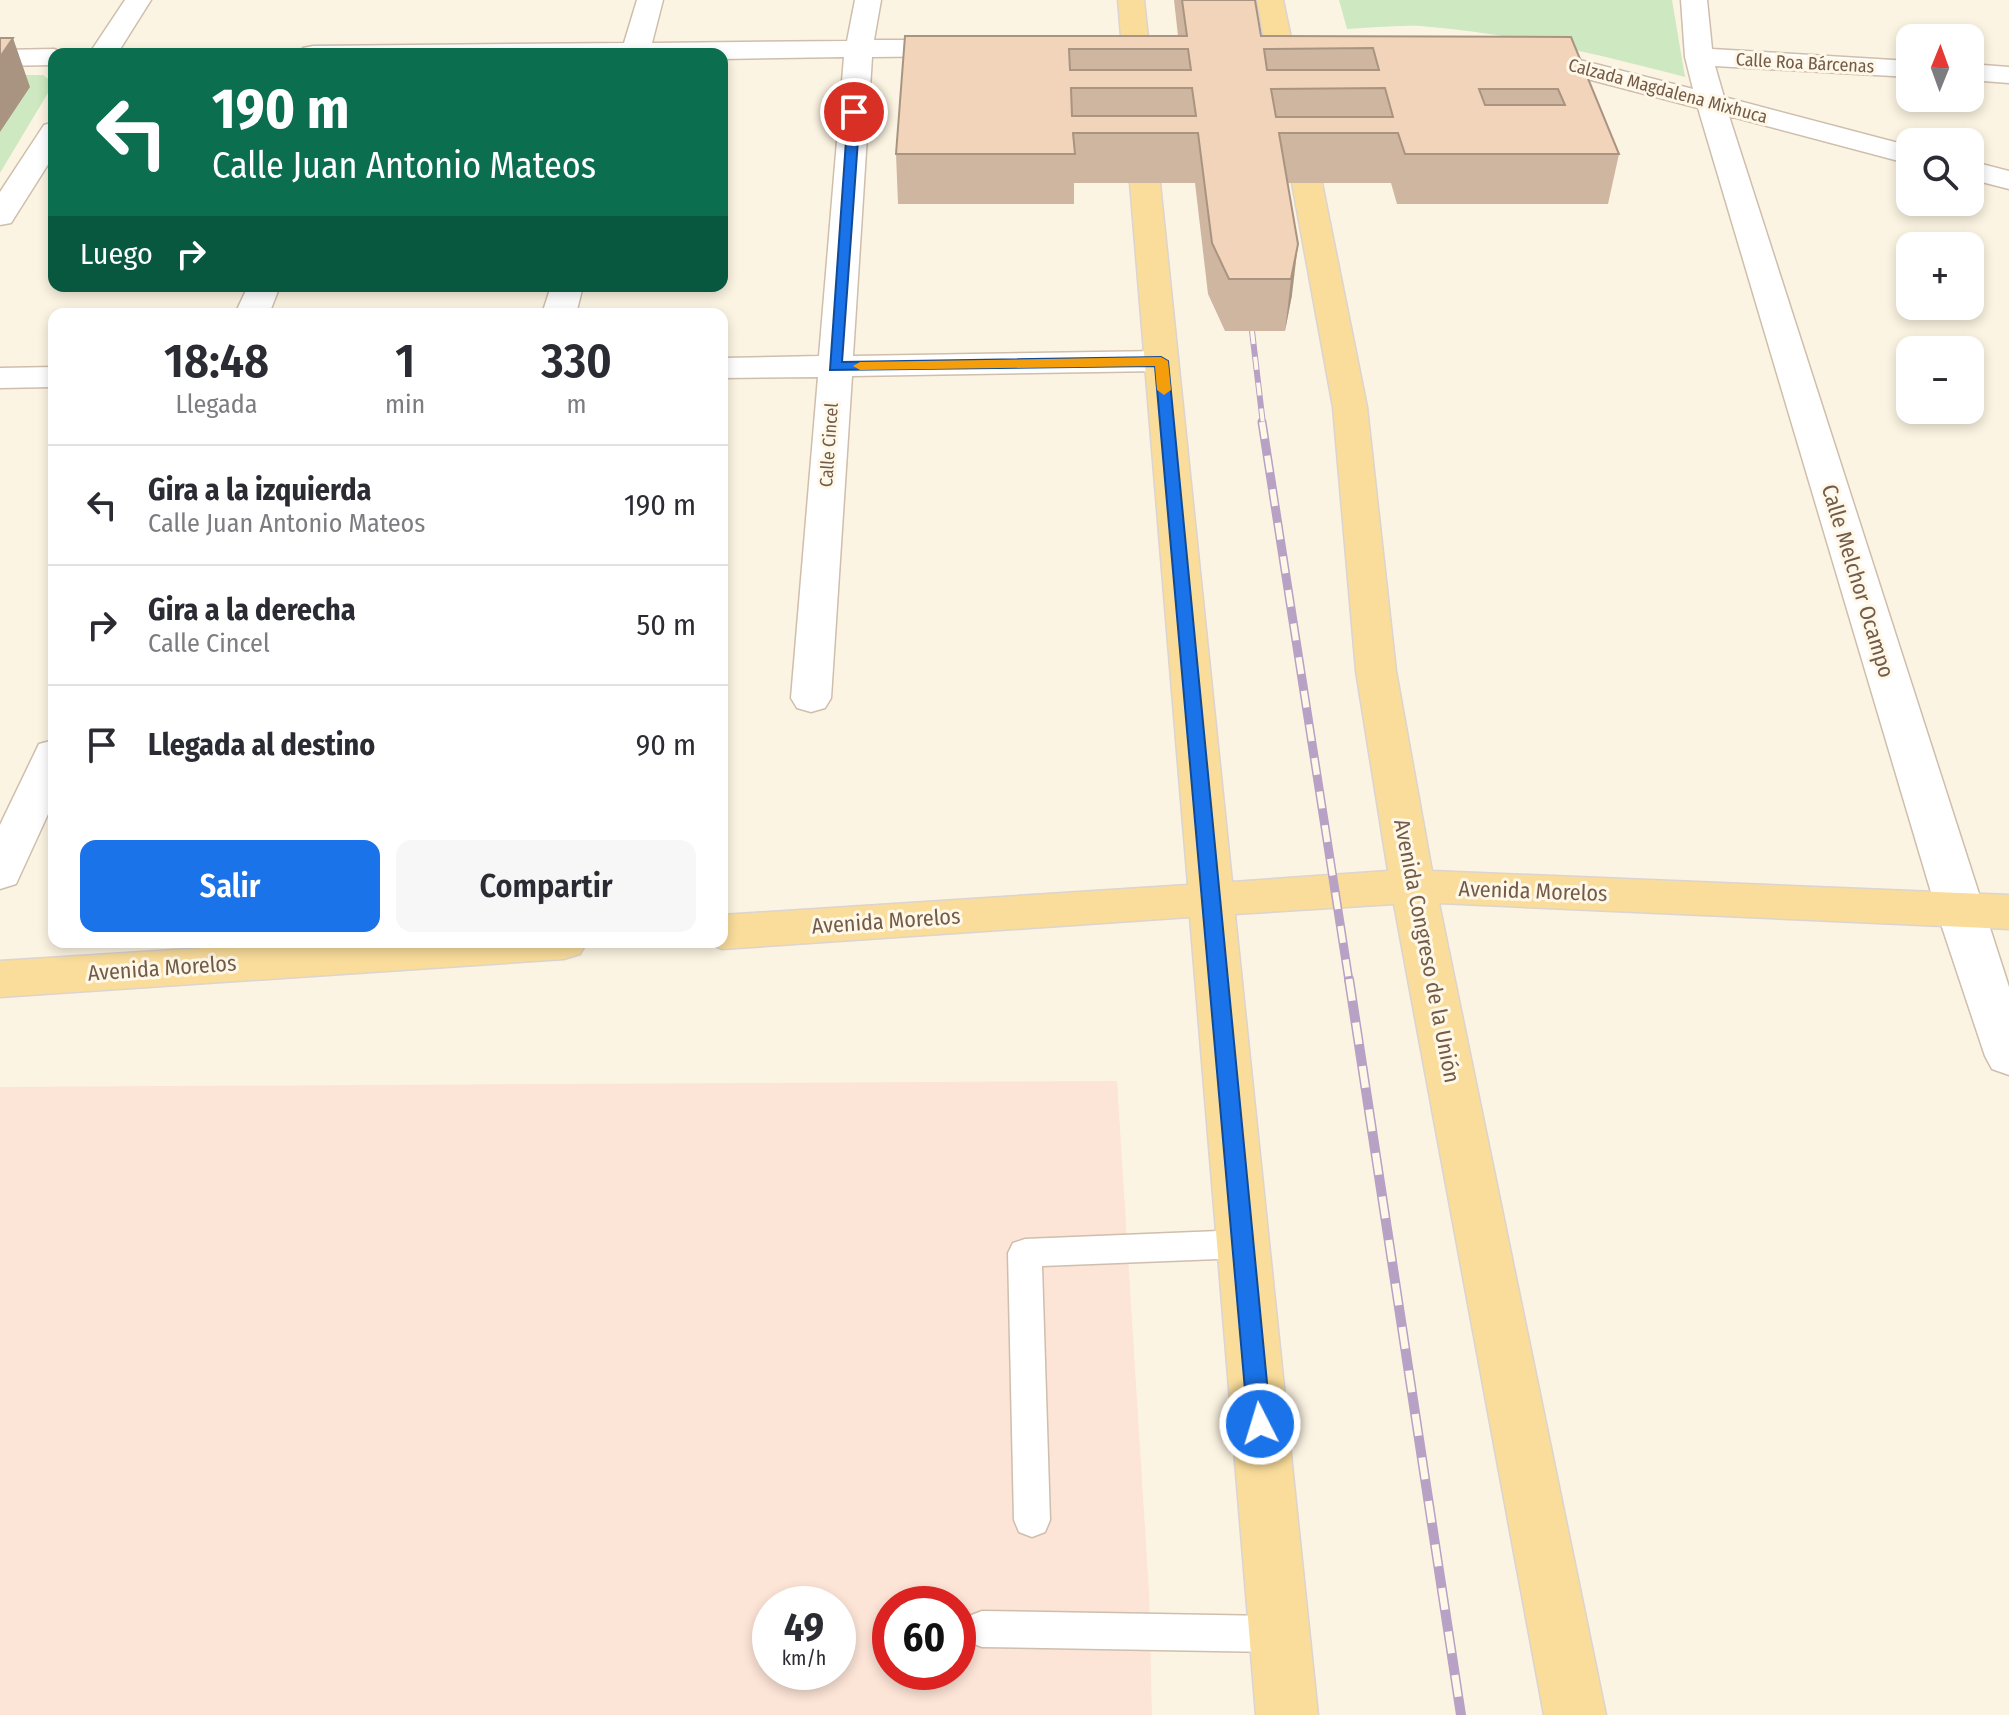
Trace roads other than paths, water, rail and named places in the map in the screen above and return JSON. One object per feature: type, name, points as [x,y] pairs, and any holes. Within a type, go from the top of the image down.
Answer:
[{"type":"main road","points":[[1131,0],[1140,96]]},
{"type":"main road","points":[[1270,0],[1290,97]]},
{"type":"main road","points":[[1144,167],[1287,1715]]},
{"type":"main road","name":"Avenida Congreso de la Unión","points":[[1304,167],[1350,407],[1376,671],[1413,886],[1575,1715]]},
{"type":"main road","name":"Avenida Morelos","points":[[728,932],[1413,886],[2009,912]]},
{"type":"main road","name":"Avenida Morelos","points":[[0,979],[473,948]]},
{"type":"street","points":[[107,48],[138,0]]},
{"type":"street","points":[[636,48],[650,0]]},
{"type":"street","name":"Calle Cincel","points":[[811,698],[859,48],[868,0]]},
{"type":"street","name":"Calle Melchor Ocampo","points":[[1694,0],[1699,57],[1711,104],[1943,858],[2009,1056]]},
{"type":"street","points":[[1250,44],[1308,42]]},
{"type":"street","points":[[728,50],[982,48]]},
{"type":"street","points":[[1105,49],[1165,48]]},
{"type":"street","name":"Calzada Magdalena Mixhuca","points":[[1503,49],[1560,61],[1896,151]]},
{"type":"street","points":[[0,58],[48,57]]},
{"type":"street","name":"Calle Roa Bárcenas","points":[[1699,57],[1896,68]]},
{"type":"street","points":[[1984,73],[2009,75]]},
{"type":"street","points":[[0,216],[48,140]]},
{"type":"street","points":[[1984,174],[2009,180]]},
{"type":"street","points":[[728,368],[1161,361]]},
{"type":"street","points":[[0,378],[48,377]]},
{"type":"street","points":[[0,873],[48,767]]},
{"type":"lane","points":[[1032,1520],[1025,1253],[1243,1244]]},
{"type":"lane","points":[[982,1629],[1279,1634]]},
{"type":"railway","points":[[1252,331],[1263,424]]},
{"type":"railway","points":[[1262,422],[1349,981]]},
{"type":"railway","points":[[1349,979],[1461,1715]]}]
